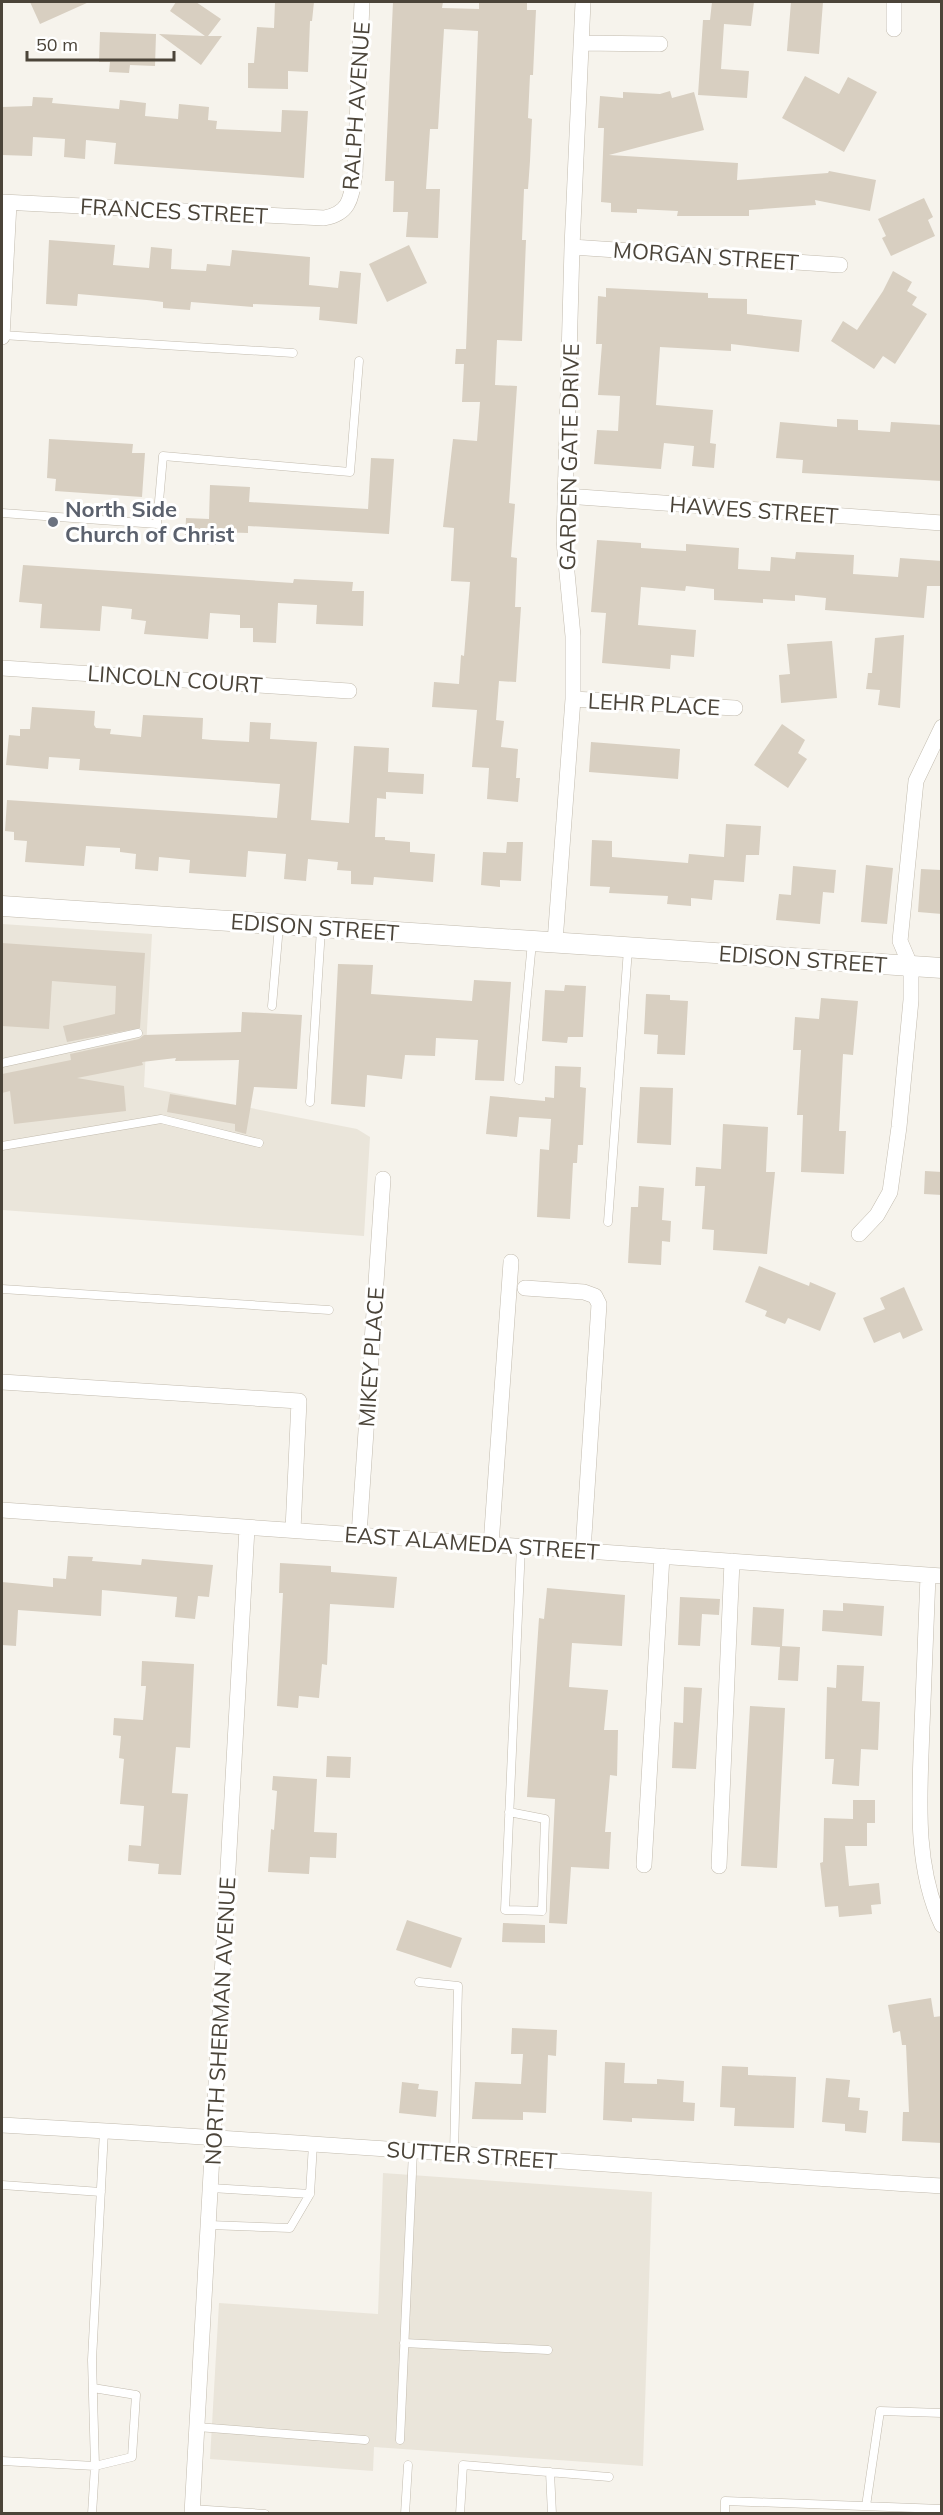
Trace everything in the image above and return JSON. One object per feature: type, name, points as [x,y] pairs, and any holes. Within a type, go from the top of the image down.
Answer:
[{"type":"street","name":"RALPH AVENUE","points":[[344,209],[350,201],[355,173],[363,2]]},
{"type":"street","name":"GARDEN GATE DRIVE","points":[[555,942],[573,699],[573,636],[564,541],[572,247],[582,2]]},
{"type":"street","points":[[894,2],[894,29]]},
{"type":"street","points":[[581,43],[660,44]]},
{"type":"street","name":"FRANCES STREET","points":[[5,202],[324,218],[335,216],[344,209]]},
{"type":"street","points":[[2,336],[5,202]]},
{"type":"street","name":"MORGAN STREET","points":[[572,247],[840,265]]},
{"type":"street","name":"HAWES STREET","points":[[566,496],[942,523]]},
{"type":"street","name":"LINCOLN COURT","points":[[2,668],[349,691]]},
{"type":"street","name":"LEHR PLACE","points":[[573,699],[735,708]]},
{"type":"street","points":[[859,1234],[877,1215],[890,1192],[899,1127],[911,1000],[911,967],[900,940],[915,782],[942,727]]},
{"type":"street","name":"EDISON STREET","points":[[2,906],[942,968]]},
{"type":"street","name":"MIKEY PLACE","points":[[360,1535],[383,1179]]},
{"type":"street","points":[[491,1545],[511,1262]]},
{"type":"street","points":[[525,1288],[584,1292],[595,1296],[599,1304],[583,1551]]},
{"type":"street","points":[[2,1382],[299,1401],[292,1530]]},
{"type":"street","name":"EAST ALAMEDA STREET","points":[[2,1510],[935,1576]]},
{"type":"street","name":"NORTH SHERMAN AVENUE","points":[[192,2511],[247,1528]]},
{"type":"street","points":[[644,1865],[662,1556]]},
{"type":"street","points":[[719,1866],[732,1561]]},
{"type":"street","points":[[935,1576],[919,1806],[921,1850],[935,1912],[942,1925]]},
{"type":"street","name":"SUTTER STREET","points":[[2,2125],[942,2186]]},
{"type":"lane","points":[[2,336],[293,353]]},
{"type":"lane","points":[[2,513],[157,524],[163,456],[350,472],[359,361]]},
{"type":"lane","points":[[272,1006],[279,924]]},
{"type":"lane","points":[[310,1102],[321,927]]},
{"type":"lane","points":[[519,1080],[532,941]]},
{"type":"lane","points":[[608,1222],[628,947]]},
{"type":"lane","points":[[2,1063],[138,1033]]},
{"type":"lane","points":[[2,1146],[161,1119],[259,1143]]},
{"type":"lane","points":[[2,1289],[328,1310]]},
{"type":"lane","points":[[509,1812],[545,1819],[542,1911],[505,1910],[509,1812],[521,1546]]},
{"type":"lane","points":[[420,1982],[458,1986],[454,2154]]},
{"type":"lane","points":[[92,2514],[95,2466],[92,2360],[104,2131]]},
{"type":"lane","points":[[209,2225],[290,2228],[310,2194],[313,2144]]},
{"type":"lane","points":[[400,2440],[413,2151]]},
{"type":"lane","points":[[2,2186],[101,2192]]},
{"type":"lane","points":[[211,2188],[310,2194]]},
{"type":"lane","points":[[404,2343],[548,2350]]},
{"type":"lane","points":[[2,2461],[95,2466],[132,2457],[136,2396],[93,2388]]},
{"type":"lane","points":[[866,2506],[880,2411],[942,2413]]},
{"type":"lane","points":[[197,2427],[365,2440]]},
{"type":"lane","points":[[405,2514],[408,2465]]},
{"type":"lane","points":[[460,2514],[463,2465],[609,2477]]},
{"type":"lane","points":[[550,2472],[552,2514]]},
{"type":"lane","points":[[724,2514],[725,2501],[942,2509]]},
{"type":"lane","points":[[192,2511],[265,2514]]},
{"type":"shaded area","points":[[2,924],[152,934],[144,1087],[357,1129],[370,1137],[364,1236],[2,1210]]},
{"type":"shaded area","points":[[383,2173],[652,2192],[643,2466],[374,2447],[373,2471],[210,2459],[219,2303],[378,2314]]},
{"type":"building","points":[[30,2],[89,2],[40,24]]},
{"type":"building","points":[[176,2],[196,2],[221,19],[208,36],[222,36],[201,65],[159,34],[205,36],[170,11]]},
{"type":"building","points":[[275,2],[314,2],[312,21],[310,21],[308,72],[288,71],[288,89],[248,88],[248,63],[254,63],[257,27],[274,28]]},
{"type":"building","points":[[393,2],[443,2],[442,8],[479,9],[479,2],[527,2],[527,10],[536,10],[533,75],[530,75],[528,118],[532,119],[530,161],[528,189],[524,189],[522,240],[526,240],[522,341],[497,340],[495,385],[517,386],[509,503],[515,504],[511,557],[517,558],[515,607],[521,607],[516,682],[499,681],[496,720],[504,721],[501,747],[518,749],[516,778],[520,778],[518,802],[487,799],[489,768],[472,767],[477,710],[432,707],[434,682],[459,684],[461,655],[464,656],[470,582],[451,581],[454,528],[443,527],[453,439],[477,441],[480,402],[462,402],[464,364],[455,364],[456,349],[466,349],[478,31],[444,29],[438,129],[430,129],[426,189],[440,189],[438,238],[406,237],[408,212],[393,212],[394,181],[385,181]]},
{"type":"building","points":[[712,2],[754,2],[751,26],[724,24],[721,69],[749,71],[747,98],[698,95],[703,20],[710,20]]},
{"type":"building","points":[[791,2],[823,2],[819,54],[787,51]]},
{"type":"building","points":[[100,32],[156,34],[155,66],[130,65],[129,73],[109,72],[110,62],[99,62]]},
{"type":"building","points":[[805,76],[839,94],[848,77],[877,92],[844,152],[782,118]]},
{"type":"building","points":[[670,91],[672,98],[694,92],[704,130],[609,155],[738,163],[737,180],[828,173],[829,171],[876,180],[870,211],[815,200],[816,205],[749,210],[749,216],[677,216],[678,211],[637,209],[637,213],[611,212],[611,203],[601,202],[604,128],[598,128],[600,96],[623,98],[623,92],[660,94]]},
{"type":"building","points":[[33,97],[53,98],[52,103],[119,109],[120,100],[146,103],[145,116],[178,119],[179,104],[209,107],[208,120],[217,121],[216,129],[281,132],[282,110],[308,111],[304,178],[114,164],[116,143],[86,140],[85,159],[64,157],[65,139],[33,137],[32,156],[2,155],[2,107],[32,106]]},
{"type":"building","points":[[924,198],[933,217],[928,220],[935,236],[891,256],[882,238],[886,236],[878,219]]},
{"type":"building","points":[[49,240],[115,245],[113,265],[149,268],[151,247],[172,249],[171,269],[206,271],[207,264],[230,266],[232,250],[310,257],[309,285],[338,288],[340,271],[361,273],[357,324],[319,320],[320,307],[253,304],[253,307],[191,302],[190,310],[163,308],[163,302],[78,294],[77,306],[46,304]]},
{"type":"building","points":[[409,245],[427,283],[387,302],[369,264]]},
{"type":"building","points":[[893,271],[912,282],[907,291],[917,297],[912,305],[927,314],[895,364],[883,356],[874,369],[831,341],[843,321],[857,330],[883,291]]},
{"type":"building","points":[[606,288],[708,293],[708,298],[747,299],[747,314],[802,320],[799,352],[731,344],[731,351],[660,347],[656,405],[713,410],[710,443],[716,444],[714,468],[692,466],[694,446],[664,443],[661,469],[594,464],[597,430],[618,431],[620,396],[598,395],[602,344],[596,344],[598,296],[606,297]]},
{"type":"building","points":[[837,419],[858,420],[858,430],[890,432],[891,422],[942,425],[942,481],[802,473],[803,460],[776,458],[780,422],[837,427]]},
{"type":"building","points":[[49,439],[133,444],[132,453],[145,453],[142,497],[55,491],[56,479],[47,478]]},
{"type":"building","points":[[371,458],[394,459],[389,534],[248,526],[248,533],[217,532],[216,545],[185,543],[186,518],[209,519],[210,485],[250,487],[249,502],[368,509]]},
{"type":"building","points":[[597,540],[641,543],[641,548],[686,551],[686,544],[739,548],[738,569],[770,571],[771,557],[795,559],[796,552],[854,555],[853,574],[898,577],[900,558],[942,561],[942,586],[927,586],[924,618],[825,610],[826,598],[795,595],[795,601],[763,599],[763,603],[714,600],[714,589],[686,586],[685,591],[641,587],[638,625],[696,630],[694,657],[671,655],[670,669],[602,663],[606,613],[591,612]]},
{"type":"building","points":[[23,565],[293,583],[294,579],[353,582],[352,591],[364,591],[363,626],[316,624],[317,605],[278,603],[276,643],[253,642],[253,628],[240,628],[240,615],[210,613],[208,639],[144,634],[146,621],[131,619],[132,609],[102,606],[100,631],[40,628],[42,604],[19,602]]},
{"type":"building","points":[[904,635],[900,708],[878,705],[880,690],[866,689],[868,673],[872,673],[875,638]]},
{"type":"building","points":[[832,641],[837,698],[781,703],[779,675],[790,674],[787,644]]},
{"type":"building","points":[[32,707],[95,711],[94,725],[96,728],[111,729],[110,734],[141,737],[143,715],[203,718],[202,739],[212,740],[249,742],[250,722],[271,723],[270,739],[317,742],[311,820],[349,823],[354,746],[389,748],[388,772],[424,774],[423,794],[386,792],[386,799],[377,798],[375,837],[410,842],[410,852],[435,854],[433,882],[374,877],[373,885],[351,884],[351,871],[337,870],[338,862],[308,859],[306,881],[284,879],[286,854],[248,851],[246,877],[189,873],[190,860],[159,857],[158,871],[135,869],[136,854],[120,852],[120,848],[86,846],[84,866],[25,862],[27,841],[14,840],[14,832],[5,831],[7,800],[277,818],[280,784],[79,770],[80,759],[49,757],[48,769],[6,765],[9,735],[20,736],[20,729],[30,729]]},
{"type":"building","points":[[782,724],[805,740],[798,753],[807,759],[788,788],[754,765]]},
{"type":"building","points":[[591,742],[680,749],[678,779],[589,772]]},
{"type":"building","points":[[726,824],[761,826],[759,855],[746,855],[744,882],[714,880],[712,900],[691,898],[691,906],[667,904],[668,896],[609,893],[610,887],[590,886],[592,840],[612,841],[612,857],[688,863],[689,854],[724,857]]},
{"type":"building","points":[[507,842],[523,842],[521,881],[500,880],[500,887],[481,885],[483,852],[506,853]]},
{"type":"building","points":[[866,865],[893,868],[887,924],[861,922]]},
{"type":"building","points":[[793,866],[836,870],[834,893],[823,892],[820,924],[776,920],[779,894],[791,895]]},
{"type":"building","points":[[921,869],[941,870],[942,914],[918,912]]},
{"type":"building","points":[[2,943],[145,953],[140,1028],[67,1042],[63,1026],[115,1014],[116,986],[52,981],[49,1029],[2,1026]]},
{"type":"building","points":[[338,964],[373,965],[371,994],[472,1001],[474,980],[511,982],[504,1081],[475,1080],[478,1040],[436,1038],[435,1056],[405,1055],[402,1079],[367,1075],[365,1107],[331,1104]]},
{"type":"building","points":[[565,985],[586,986],[583,1037],[568,1037],[567,1043],[542,1041],[545,990],[564,991]]},
{"type":"building","points":[[646,994],[670,995],[670,1000],[688,1001],[685,1055],[657,1054],[658,1035],[644,1034]]},
{"type":"building","points":[[821,998],[858,1001],[853,1055],[843,1054],[839,1131],[846,1131],[844,1174],[801,1172],[803,1115],[797,1115],[801,1050],[793,1050],[795,1017],[819,1019]]},
{"type":"building","points":[[242,1012],[302,1015],[297,1089],[254,1087],[246,1134],[235,1131],[235,1124],[167,1112],[170,1094],[236,1105],[239,1060],[175,1061],[176,1058],[142,1062],[143,1065],[77,1078],[124,1086],[126,1111],[14,1124],[10,1091],[2,1093],[2,1074],[71,1060],[70,1054],[139,1039],[144,1035],[241,1032]]},
{"type":"building","points":[[555,1066],[581,1067],[580,1087],[586,1088],[583,1145],[578,1145],[577,1163],[573,1163],[570,1219],[537,1217],[540,1149],[549,1150],[551,1119],[519,1117],[517,1137],[486,1134],[490,1096],[545,1101],[545,1097],[554,1098]]},
{"type":"building","points":[[640,1087],[673,1088],[671,1145],[637,1143]]},
{"type":"building","points":[[723,1124],[768,1127],[766,1172],[775,1172],[767,1254],[713,1250],[714,1230],[702,1229],[705,1186],[695,1186],[696,1167],[721,1169]]},
{"type":"building","points":[[925,1171],[942,1172],[942,1195],[924,1194]]},
{"type":"building","points":[[639,1186],[664,1188],[662,1220],[671,1221],[670,1242],[662,1241],[661,1265],[628,1263],[631,1207],[638,1207]]},
{"type":"building","points":[[759,1266],[809,1286],[810,1282],[836,1293],[820,1331],[788,1318],[785,1324],[765,1316],[767,1311],[745,1302]]},
{"type":"building","points":[[904,1287],[923,1330],[903,1339],[900,1332],[874,1343],[863,1318],[885,1309],[880,1298]]},
{"type":"building","points":[[68,1556],[93,1557],[92,1561],[141,1565],[142,1559],[213,1565],[209,1597],[198,1596],[195,1619],[175,1617],[177,1597],[102,1590],[101,1616],[18,1610],[16,1646],[2,1645],[2,1582],[53,1587],[53,1578],[66,1579]]},
{"type":"building","points":[[280,1563],[331,1566],[331,1572],[397,1577],[394,1608],[330,1604],[327,1665],[322,1664],[319,1698],[299,1696],[298,1708],[277,1706],[283,1593],[279,1593]]},
{"type":"building","points":[[547,1588],[625,1595],[622,1646],[572,1643],[569,1687],[608,1690],[604,1730],[618,1730],[617,1776],[610,1775],[605,1832],[611,1832],[609,1869],[571,1867],[567,1924],[549,1923],[555,1799],[527,1797],[539,1618],[544,1619]]},
{"type":"building","points":[[680,1597],[720,1599],[719,1615],[702,1614],[700,1646],[678,1645]]},
{"type":"building","points":[[843,1603],[884,1606],[882,1636],[822,1631],[823,1610],[843,1611]]},
{"type":"building","points":[[753,1607],[784,1609],[782,1646],[800,1647],[798,1681],[778,1680],[780,1647],[751,1645]]},
{"type":"building","points":[[142,1661],[194,1664],[190,1748],[176,1747],[172,1793],[188,1794],[181,1875],[158,1874],[159,1864],[128,1861],[129,1845],[141,1846],[144,1806],[120,1804],[124,1759],[119,1758],[121,1736],[113,1735],[114,1718],[143,1720],[146,1686],[141,1686]]},
{"type":"building","points":[[837,1665],[864,1666],[862,1701],[880,1702],[878,1750],[861,1749],[859,1786],[832,1784],[834,1759],[825,1759],[827,1687],[836,1688]]},
{"type":"building","points":[[684,1687],[702,1688],[696,1769],[672,1768],[674,1722],[683,1723]]},
{"type":"building","points":[[750,1706],[785,1708],[777,1868],[741,1866]]},
{"type":"building","points":[[327,1756],[351,1757],[350,1778],[326,1777]]},
{"type":"building","points":[[273,1776],[317,1779],[314,1832],[337,1833],[336,1858],[310,1857],[309,1874],[268,1872],[277,1791],[272,1790]]},
{"type":"building","points":[[853,1800],[875,1800],[875,1823],[867,1823],[867,1846],[845,1846],[849,1886],[879,1883],[881,1904],[871,1905],[872,1914],[839,1917],[838,1906],[825,1907],[820,1863],[823,1862],[824,1818],[853,1819]]},
{"type":"building","points":[[407,1920],[462,1938],[451,1968],[396,1950]]},
{"type":"building","points":[[503,1923],[545,1925],[545,1943],[502,1942]]},
{"type":"building","points":[[931,1998],[934,2017],[942,2016],[942,2143],[902,2141],[903,2112],[909,2112],[906,2045],[902,2045],[900,2031],[893,2033],[888,2005]]},
{"type":"building","points":[[512,2028],[557,2030],[556,2056],[548,2055],[546,2113],[523,2112],[523,2120],[472,2119],[475,2082],[521,2084],[523,2054],[511,2054]]},
{"type":"building","points":[[605,2062],[625,2063],[624,2083],[657,2084],[657,2079],[684,2081],[683,2102],[695,2103],[694,2121],[632,2118],[632,2122],[603,2120]]},
{"type":"building","points":[[722,2066],[748,2067],[748,2075],[796,2077],[794,2128],[734,2126],[735,2108],[720,2107]]},
{"type":"building","points":[[826,2078],[850,2080],[848,2097],[860,2098],[859,2110],[868,2111],[866,2133],[845,2131],[845,2124],[822,2122]]},
{"type":"building","points":[[402,2082],[419,2084],[418,2089],[438,2091],[436,2117],[399,2113]]},
{"type":"place","name":"North Side Church of Christ","points":[[53,522]]}]
